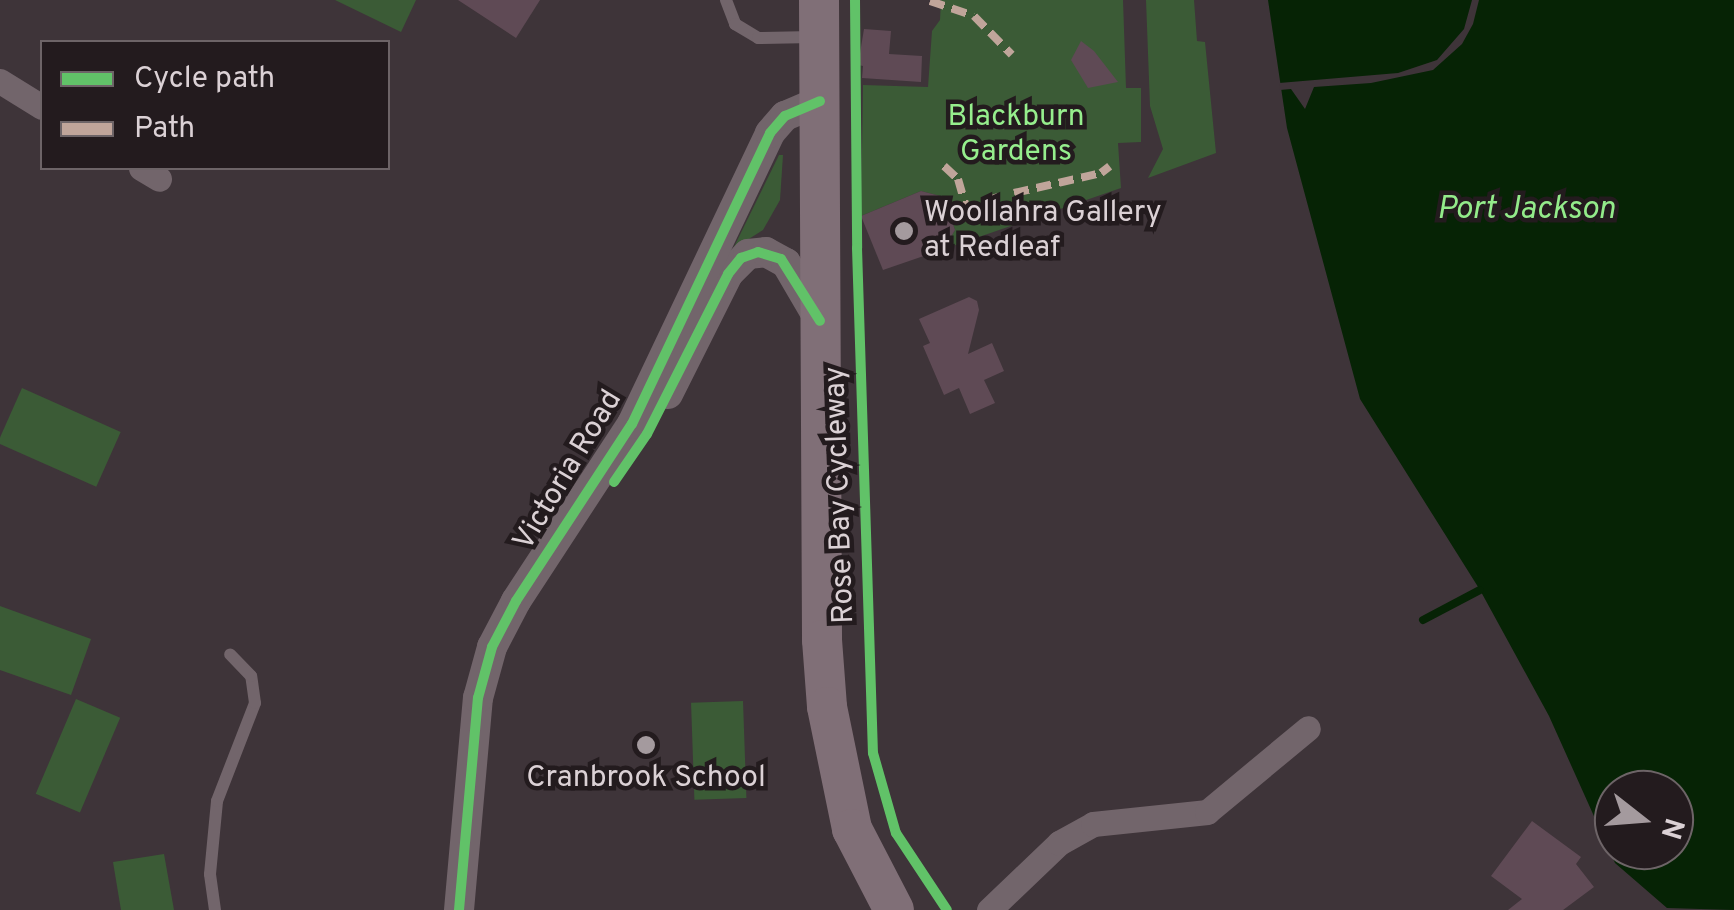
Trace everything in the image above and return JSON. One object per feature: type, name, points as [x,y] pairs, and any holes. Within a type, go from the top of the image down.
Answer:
[{"type":"main road","points":[[819,18],[821,620],[827,706],[852,829],[894,910]]},
{"type":"street","points":[[0,81],[40,106]]},
{"type":"street","name":"Victoria Road","points":[[458,910],[482,684],[504,623],[632,424],[770,132],[795,110],[820,101]]},
{"type":"street","points":[[544,562],[638,450],[736,262],[753,252],[781,259],[820,321]]},
{"type":"street","points":[[989,910],[1059,843],[1093,824],[1207,812],[1308,728]]},
{"type":"lane","points":[[726,0],[735,24],[758,38],[819,18]]},
{"type":"lane","points":[[215,910],[210,874],[217,801],[255,703],[251,676],[230,654]]},
{"type":"green space","points":[[335,0],[416,0],[401,32]]},
{"type":"green space","name":"Blackburn Gardens","points":[[941,0],[1123,0],[1126,88],[1141,88],[1141,142],[1118,143],[1121,188],[944,249],[955,230],[944,197],[921,191],[861,216],[863,85],[928,87],[932,31],[940,20]]},
{"type":"green space","points":[[1146,0],[1194,0],[1197,41],[1205,42],[1216,153],[1148,178],[1163,149],[1150,106]]},
{"type":"green space","points":[[779,155],[783,155],[780,200],[763,230],[733,249]]},
{"type":"green space","points":[[22,388],[121,432],[96,487],[0,444]]},
{"type":"green space","points":[[0,606],[91,639],[71,695],[0,670]]},
{"type":"green space","points":[[76,699],[120,718],[80,813],[36,794]]},
{"type":"green space","points":[[743,701],[746,798],[694,800],[691,703]]},
{"type":"green space","points":[[164,854],[174,910],[121,910],[113,862]]},
{"type":"water","name":"Port Jackson","points":[[1268,0],[1734,0],[1734,910],[1667,908],[1623,870],[1694,870],[1694,770],[1594,770],[1594,816],[1549,716],[1480,590],[1360,399],[1287,128]]},
{"type":"pier","points":[[1472,0],[1479,0],[1473,24],[1462,44],[1433,70],[1371,83],[1314,87],[1305,109],[1291,89],[1280,90],[1279,83],[1398,73],[1437,60],[1464,29]]},
{"type":"building","points":[[458,0],[540,0],[516,38]]},
{"type":"building","points":[[864,29],[891,31],[889,54],[922,56],[921,82],[862,78],[863,66],[858,65]]},
{"type":"building","points":[[1081,41],[1118,82],[1088,88],[1071,60]]},
{"type":"building","points":[[921,191],[944,197],[955,230],[944,249],[883,270],[861,216]]},
{"type":"building","points":[[969,297],[977,301],[979,310],[968,354],[992,343],[1004,371],[984,380],[995,403],[970,414],[959,388],[944,395],[923,346],[930,343],[919,319]]},
{"type":"building","points":[[1532,821],[1581,857],[1576,864],[1594,887],[1563,910],[1508,910],[1522,899],[1491,876]]},
{"type":"waterway","points":[[1423,620],[1480,590]]},
{"type":"marked path","points":[[930,1],[974,16],[1012,55]]},
{"type":"marked path","points":[[944,166],[958,179],[966,207],[959,210]]},
{"type":"marked path","points":[[1014,193],[1101,173],[1110,166]]},
{"type":"marked path","points":[[984,201],[1002,196]]},
{"type":"cycle path","name":"Rose Bay Cycleway","points":[[855,0],[857,248],[873,753],[896,833],[947,910]]},
{"type":"cycle path","points":[[459,910],[478,698],[492,647],[516,601],[632,424],[770,133],[785,116],[820,101]]},
{"type":"cycle path","points":[[614,482],[647,434],[728,274],[741,258],[758,252],[781,259],[820,321]]},
{"type":"place","name":"Woollahra Gallery at Redleaf","points":[[904,231]]},
{"type":"place","name":"Cranbrook School","points":[[646,745]]}]
